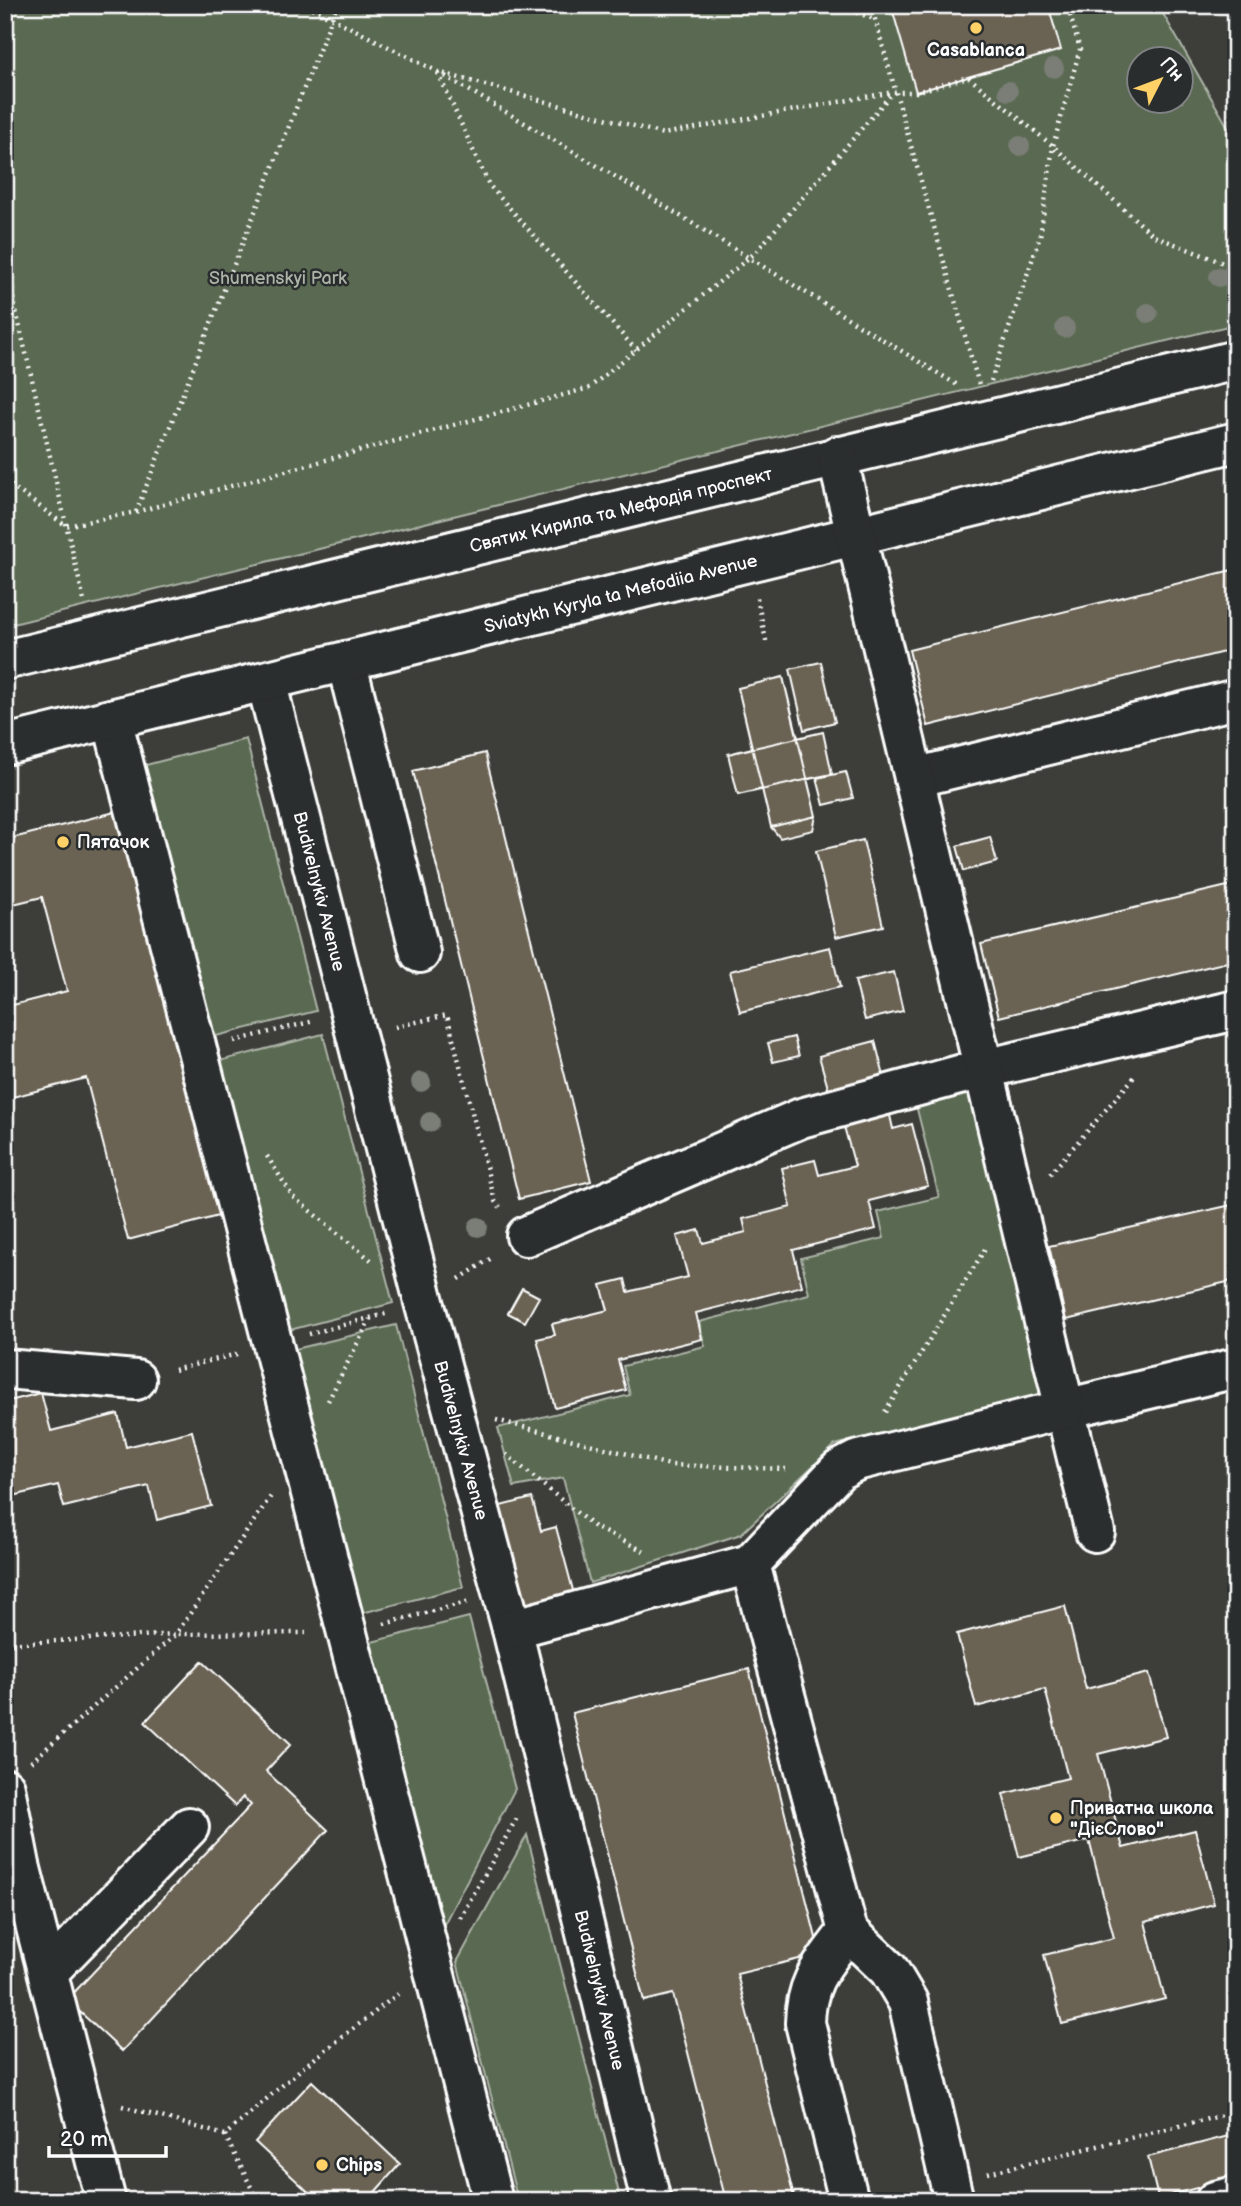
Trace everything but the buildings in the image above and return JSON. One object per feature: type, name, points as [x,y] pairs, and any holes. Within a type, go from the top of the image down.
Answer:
[{"type":"street","name":"Святих Кирила та Мефодія проспект","points":[[5,660],[1236,360]]},
{"type":"street","name":"Sviatykh Kyryla ta Mefodiia Avenue","points":[[5,746],[1236,442]]},
{"type":"street","points":[[837,456],[1095,1532]]},
{"type":"street","points":[[346,661],[420,953]]},
{"type":"street","name":"Budivelnykiv Avenue","points":[[267,681],[349,1012],[507,1611],[651,2201]]},
{"type":"street","points":[[914,778],[1236,699]]},
{"type":"street","points":[[112,719],[493,2201]]},
{"type":"street","points":[[526,1236],[802,1118],[985,1069],[1236,1010]]},
{"type":"street","points":[[507,1611],[702,1578],[750,1564],[848,1466],[1065,1409],[1236,1368]]},
{"type":"street","points":[[5,1369],[136,1380]]},
{"type":"street","points":[[750,1564],[848,1931],[889,1970],[908,2002],[952,2192]]},
{"type":"street","points":[[16,1777],[13,1867],[48,1972],[106,2201]]},
{"type":"street","points":[[48,1972],[189,1827]]},
{"type":"street","points":[[848,1931],[815,1976],[806,1996],[805,2022],[849,2201]]},
{"type":"street","points":[[1215,2201],[1236,2196]]},
{"type":"path","points":[[306,5],[438,72],[960,387]]},
{"type":"path","points":[[136,512],[337,5]]},
{"type":"path","points":[[837,5],[874,19]]},
{"type":"path","points":[[871,5],[893,92],[980,389]]},
{"type":"path","points":[[988,389],[1040,237],[1053,146],[1080,49],[1066,5]]},
{"type":"path","points":[[438,72],[663,134],[893,92],[916,92],[968,77],[1053,146],[1154,236],[1236,268]]},
{"type":"path","points":[[438,72],[489,185],[636,350]]},
{"type":"path","points":[[5,481],[66,526],[136,512],[589,388],[749,258],[893,92]]},
{"type":"path","points":[[5,264],[93,639]]},
{"type":"path","points":[[757,597],[767,645]]},
{"type":"path","points":[[199,1050],[349,1012]]},
{"type":"path","points":[[136,1380],[424,1302],[526,1236],[495,1201],[447,1015],[386,1029]]},
{"type":"path","points":[[452,1409],[670,1465],[848,1466],[997,1230],[1017,1212],[1180,1023]]},
{"type":"path","points":[[264,1152],[293,1197],[424,1302]]},
{"type":"path","points":[[502,1451],[594,1527],[702,1578]]},
{"type":"path","points":[[5,1644],[176,1634],[347,1633],[507,1611]]},
{"type":"path","points":[[16,1777],[176,1634]]},
{"type":"path","points":[[225,2135],[301,2069],[433,1967],[546,1766]]},
{"type":"path","points":[[79,2093],[225,2135],[258,2201]]},
{"type":"path","points":[[952,2192],[1236,2112]]},
{"type":"green space","name":"Shumenskyi Park","points":[[5,5],[1158,5],[1182,46],[1126,46],[1126,116],[1196,116],[1196,71],[1236,141],[1236,324],[5,626]]},
{"type":"green space","points":[[246,739],[316,1011],[208,1038],[138,767]]},
{"type":"green space","points":[[323,1034],[393,1303],[286,1331],[216,1062]]},
{"type":"green space","points":[[971,1091],[1041,1395],[835,1445],[741,1534],[590,1583],[563,1478],[514,1487],[498,1428],[630,1395],[623,1366],[705,1346],[699,1322],[809,1294],[801,1258],[884,1238],[878,1212],[939,1197],[916,1105]]},
{"type":"green space","points":[[396,1325],[463,1587],[358,1614],[291,1350]]},
{"type":"green space","points":[[469,1617],[515,1789],[442,1928],[368,1643]]},
{"type":"green space","points":[[527,1835],[621,2201],[518,2201],[457,1962]]},
{"type":"place","name":"Casablanca","points":[[976,28]]},
{"type":"place","name":"Пятачок","points":[[63,842]]},
{"type":"place","name":"Приватна школа \"ДієСлово\"","points":[[1056,1818]]},
{"type":"place","name":"Chips","points":[[322,2165]]}]
